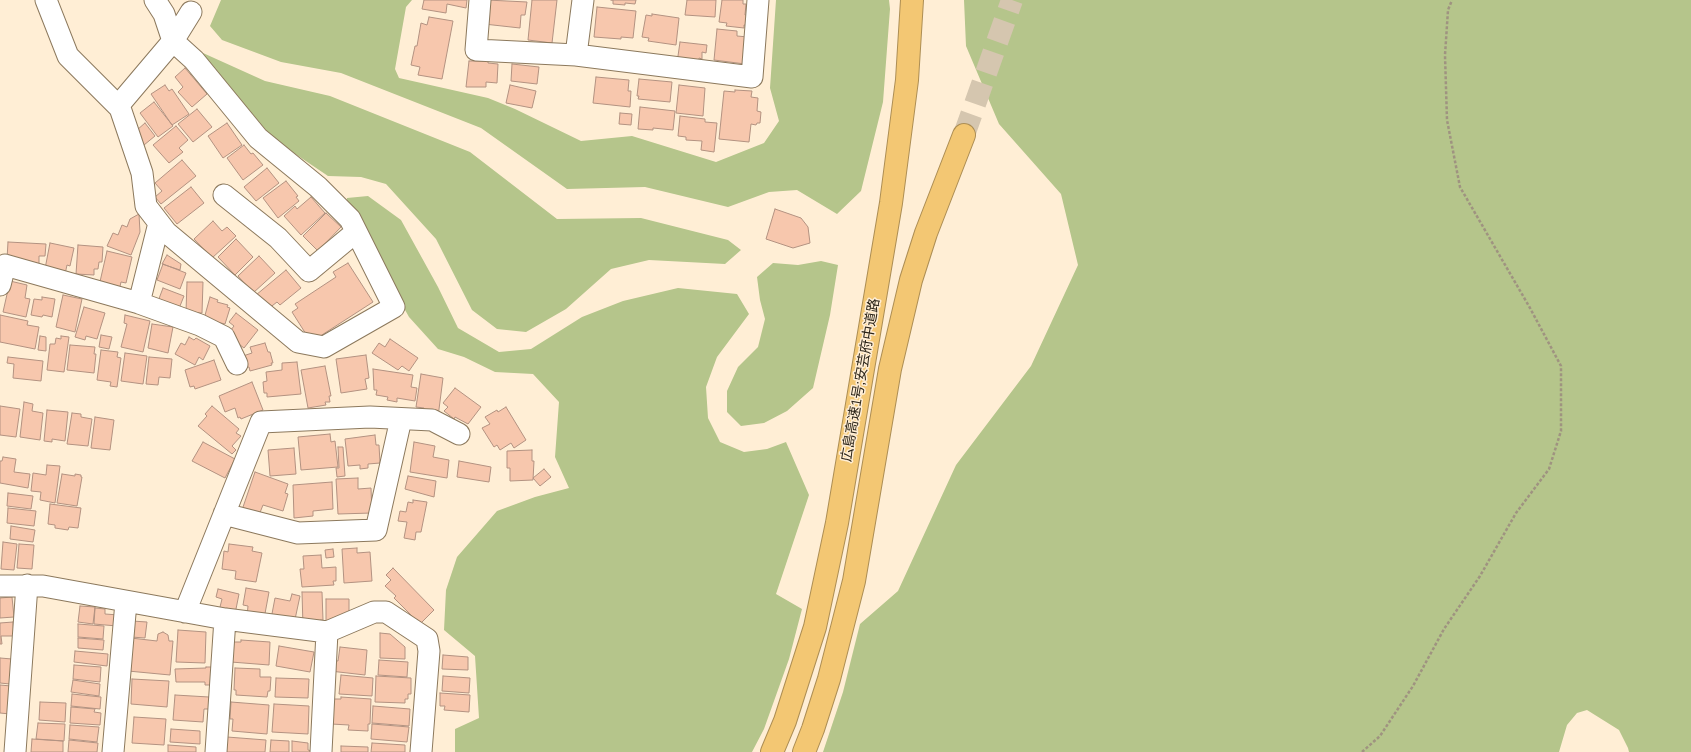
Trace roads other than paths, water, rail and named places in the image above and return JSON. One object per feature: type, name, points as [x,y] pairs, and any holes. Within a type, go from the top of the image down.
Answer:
[{"type":"highway","name":"広島高速1号;安芸府中道路","points":[[772,752],[786,721],[815,627],[837,523],[891,203],[907,80],[912,0]]},
{"type":"highway","name":"広島高速1号;安芸府中道路","points":[[804,752],[814,728],[829,679],[854,581],[890,369],[899,326],[911,280],[926,233],[964,135]]},
{"type":"street","points":[[46,0],[68,56],[120,108],[142,173],[146,206],[166,232],[298,342],[324,347],[394,308],[350,219],[318,187],[258,138],[194,60],[173,41],[164,14],[154,0]]},
{"type":"street","points":[[480,0],[476,50],[576,55],[752,77],[758,0]]},
{"type":"street","points":[[576,55],[583,0]]},
{"type":"street","points":[[118,106],[173,41],[191,12]]},
{"type":"street","points":[[224,195],[278,238],[309,271],[356,232]]},
{"type":"street","points":[[139,303],[159,223]]},
{"type":"street","points":[[2,272],[139,303],[200,325],[224,337],[237,364]]},
{"type":"street","points":[[184,612],[261,422],[370,417],[432,420],[459,434]]},
{"type":"street","points":[[224,514],[298,533],[376,530],[401,419]]},
{"type":"street","points":[[15,752],[27,585]]},
{"type":"street","points":[[0,586],[43,586],[225,619],[327,632],[374,612],[386,612],[427,639],[429,651],[421,752]]},
{"type":"street","points":[[113,752],[126,602]]},
{"type":"street","points":[[216,752],[225,619]]},
{"type":"street","points":[[321,752],[327,632]]},
{"type":"tunnel","points":[[964,135],[1012,0]]}]
